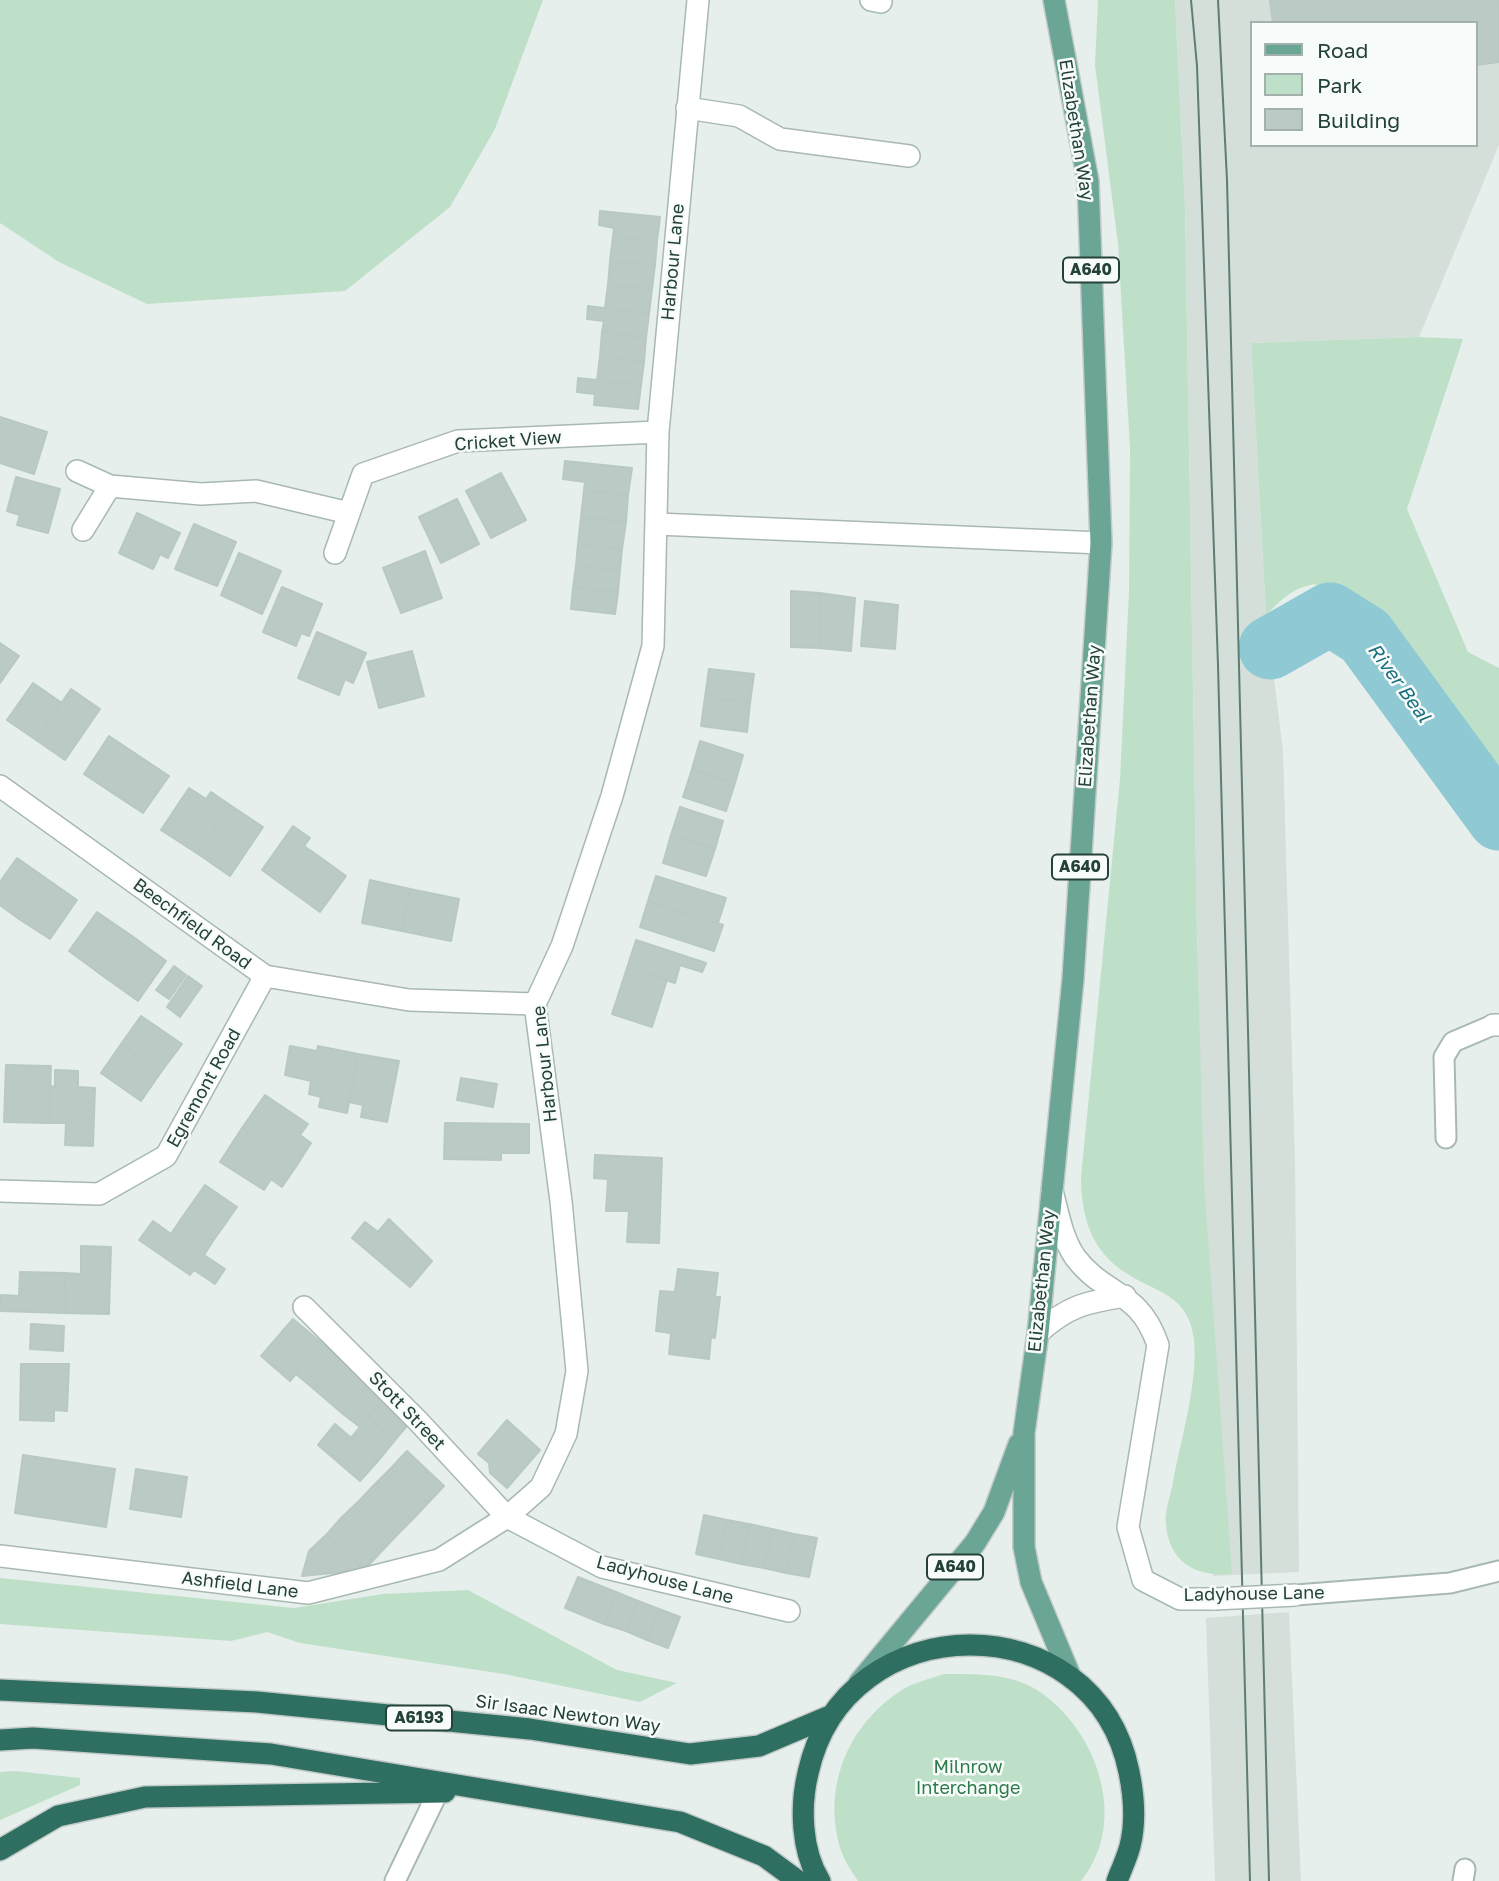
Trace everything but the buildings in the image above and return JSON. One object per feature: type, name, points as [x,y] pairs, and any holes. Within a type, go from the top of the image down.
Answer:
[{"type":"highway","name":"A640","points":[[820,1881],[805,1836],[803,1794],[812,1754],[830,1717],[857,1685],[896,1659],[940,1645],[986,1643],[1031,1655],[1071,1678],[1103,1712],[1125,1753],[1134,1799],[1130,1846],[1117,1881]]},
{"type":"highway","name":"Sir Isaac Newton Way","points":[[0,1690],[41,1689],[257,1702],[530,1729],[690,1754],[759,1746],[830,1717]]},
{"type":"highway","points":[[0,1740],[33,1738],[271,1754],[680,1822],[764,1856],[798,1881]]},
{"type":"highway","points":[[0,1850],[58,1816],[145,1797],[503,1792]]},
{"type":"main road","name":"Elizabethan Way","points":[[1054,0],[1088,181],[1101,542],[1073,979],[1038,1333],[1024,1433],[1024,1547],[1031,1582],[1071,1678]]},
{"type":"main road","name":"Elizabethan Way","points":[[857,1685],[975,1543],[994,1512],[1024,1433]]},
{"type":"street","name":"Harbour Lane","points":[[508,1517],[541,1487],[546,1477],[566,1434],[577,1371],[561,1201],[535,1004],[562,946],[612,796],[653,646],[657,432],[698,0]]},
{"type":"street","points":[[687,108],[739,116],[780,139],[909,156]]},
{"type":"street","name":"Cricket View","points":[[335,553],[363,474],[458,441],[657,432]]},
{"type":"street","points":[[78,471],[110,486],[201,494],[256,491],[349,513]]},
{"type":"street","points":[[83,530],[110,486]]},
{"type":"street","points":[[657,524],[1101,542]]},
{"type":"street","name":"Beechfield Road","points":[[0,786],[265,976],[409,1000],[535,1004]]},
{"type":"street","name":"Egremont Road","points":[[0,1191],[99,1194],[166,1156],[265,976]]},
{"type":"street","name":"Ladyhouse Lane","points":[[1052,1191],[1067,1242],[1075,1257],[1104,1284],[1125,1296],[1152,1326],[1158,1345],[1128,1527],[1143,1580],[1180,1599],[1296,1595]]},
{"type":"street","points":[[1038,1333],[1060,1313],[1081,1303],[1125,1296]]},
{"type":"street","name":"Stott Street","points":[[304,1307],[418,1421],[508,1517]]},
{"type":"street","name":"Ladyhouse Lane","points":[[508,1517],[602,1567],[789,1611]]},
{"type":"street","name":"Ashfield Lane","points":[[0,1556],[308,1593],[439,1560],[508,1517]]},
{"type":"lane","points":[[1446,1138],[1444,1057],[1453,1042],[1496,1025]]},
{"type":"lane","name":"Ladyhouse Lane","points":[[1296,1595],[1450,1583],[1499,1571]]},
{"type":"lane","points":[[395,1881],[438,1792]]},
{"type":"shaded area","points":[[1175,0],[1499,0],[1499,145],[1419,337],[1251,343],[1266,615],[1283,751],[1295,1159],[1299,1572],[1213,1576],[1197,932],[1185,208]]},
{"type":"shaded area","points":[[1289,1612],[1301,1881],[1215,1881],[1206,1618]]},
{"type":"green space","points":[[0,0],[543,0],[495,129],[450,207],[345,291],[147,304],[59,262],[0,223]]},
{"type":"green space","points":[[1098,0],[1175,0],[1185,208],[1197,932],[1204,1181],[1232,1574],[1207,1573],[1187,1565],[1179,1558],[1168,1537],[1166,1514],[1194,1374],[1191,1325],[1178,1304],[1126,1273],[1104,1254],[1090,1231],[1081,1191],[1120,779],[1129,591],[1130,448],[1118,244],[1095,65]]},
{"type":"green space","points":[[1419,337],[1463,339],[1407,509],[1468,652],[1499,668],[1499,794],[1415,668],[1360,607],[1334,589],[1310,585],[1291,593],[1266,615],[1251,343]]},
{"type":"green space","points":[[0,1578],[294,1608],[383,1594],[468,1590],[617,1670],[677,1683],[640,1702],[504,1674],[300,1643],[267,1632],[231,1641],[0,1624]]},
{"type":"green space","name":"Milnrow Interchange","points":[[944,1674],[1004,1677],[1027,1684],[1058,1707],[1076,1728],[1090,1752],[1100,1778],[1104,1804],[1103,1831],[1096,1857],[1081,1881],[858,1881],[853,1874],[843,1856],[836,1830],[835,1807],[837,1784],[852,1742],[880,1706],[909,1686]]},
{"type":"green space","points":[[15,1771],[80,1778],[80,1785],[0,1820],[0,1772]]},
{"type":"waterway","name":"River Beal","points":[[1270,648],[1330,614],[1365,636],[1499,819]]},
{"type":"tram line","points":[[1191,0],[1197,66],[1218,665],[1250,1881]]},
{"type":"tram line","points":[[1218,0],[1227,180],[1269,1881]]}]
